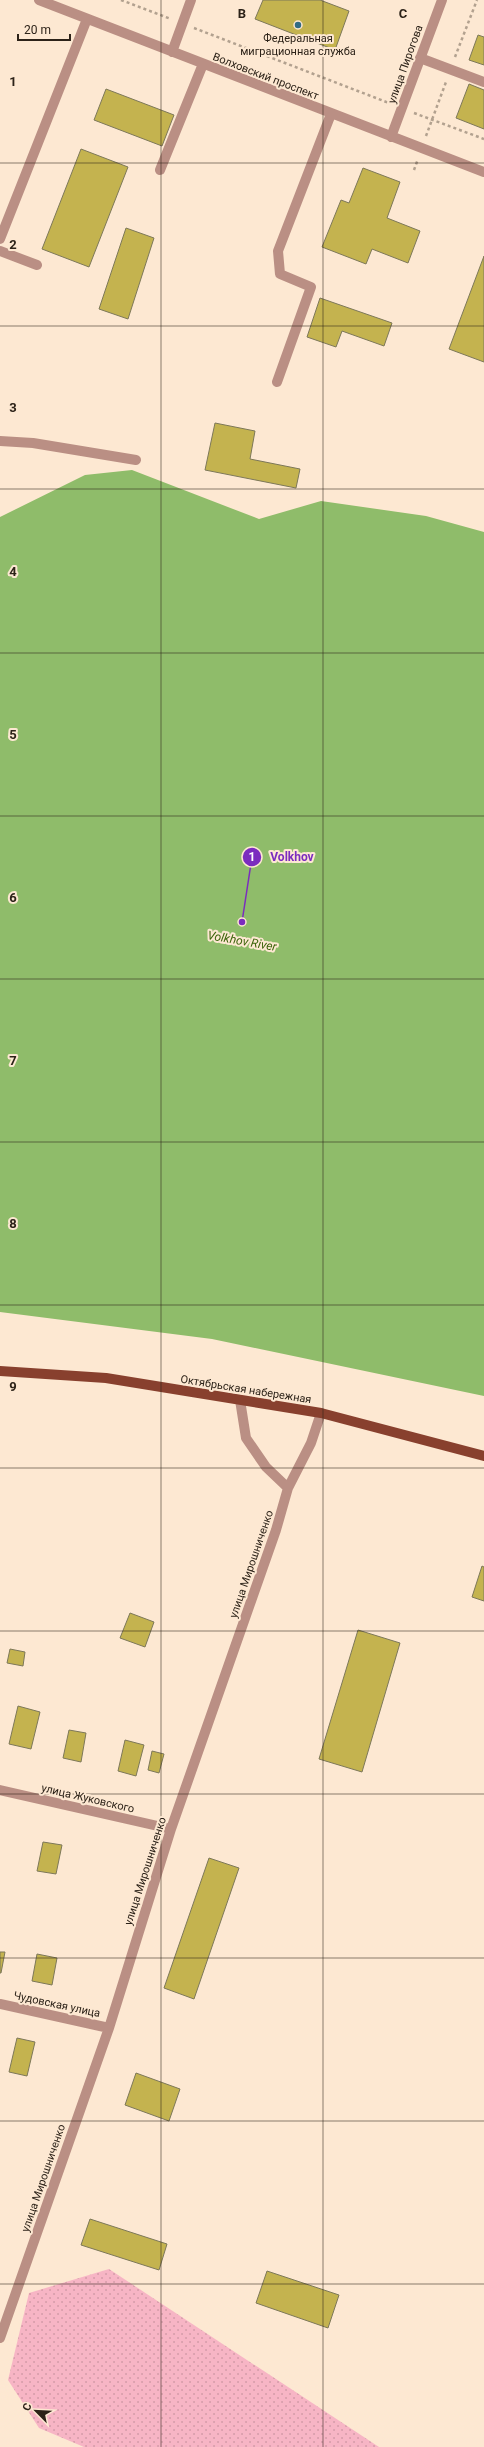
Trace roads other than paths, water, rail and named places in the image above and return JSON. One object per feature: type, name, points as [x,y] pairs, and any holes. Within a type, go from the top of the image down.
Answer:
[{"type":"main road","name":"Октябрьская набережная","points":[[0,1372],[106,1378],[321,1413],[484,1456]]},
{"type":"street","name":"Волховский проспект","points":[[39,0],[390,137],[484,172]]},
{"type":"street","points":[[172,52],[191,0]]},
{"type":"street","name":"улица Пирогова","points":[[390,137],[442,0]]},
{"type":"street","points":[[0,239],[86,18]]},
{"type":"street","points":[[420,58],[484,82]]},
{"type":"street","points":[[160,170],[203,64]]},
{"type":"street","points":[[277,382],[311,287],[280,274],[278,251],[331,114]]},
{"type":"street","points":[[0,251],[37,265]]},
{"type":"street","points":[[0,441],[33,443],[136,460]]},
{"type":"street","points":[[240,1400],[246,1438],[266,1467],[288,1488]]},
{"type":"street","name":"улица Мирошниченко","points":[[0,2338],[108,2028],[171,1829],[276,1530],[288,1488],[311,1443],[321,1413]]},
{"type":"street","name":"улица Жуковского","points":[[0,1790],[171,1829]]},
{"type":"street","name":"Чудовская улица","points":[[0,2004],[108,2028]]},
{"type":"water","name":"Volkhov River","points":[[132,470],[259,519],[321,501],[426,516],[484,532],[484,1396],[212,1339],[0,1312],[0,517],[85,475]]},
{"type":"place","name":"Федеральная миграционная служба","points":[[298,25]]},
{"type":"place","name":"Volkhov","points":[[242,922]]}]
